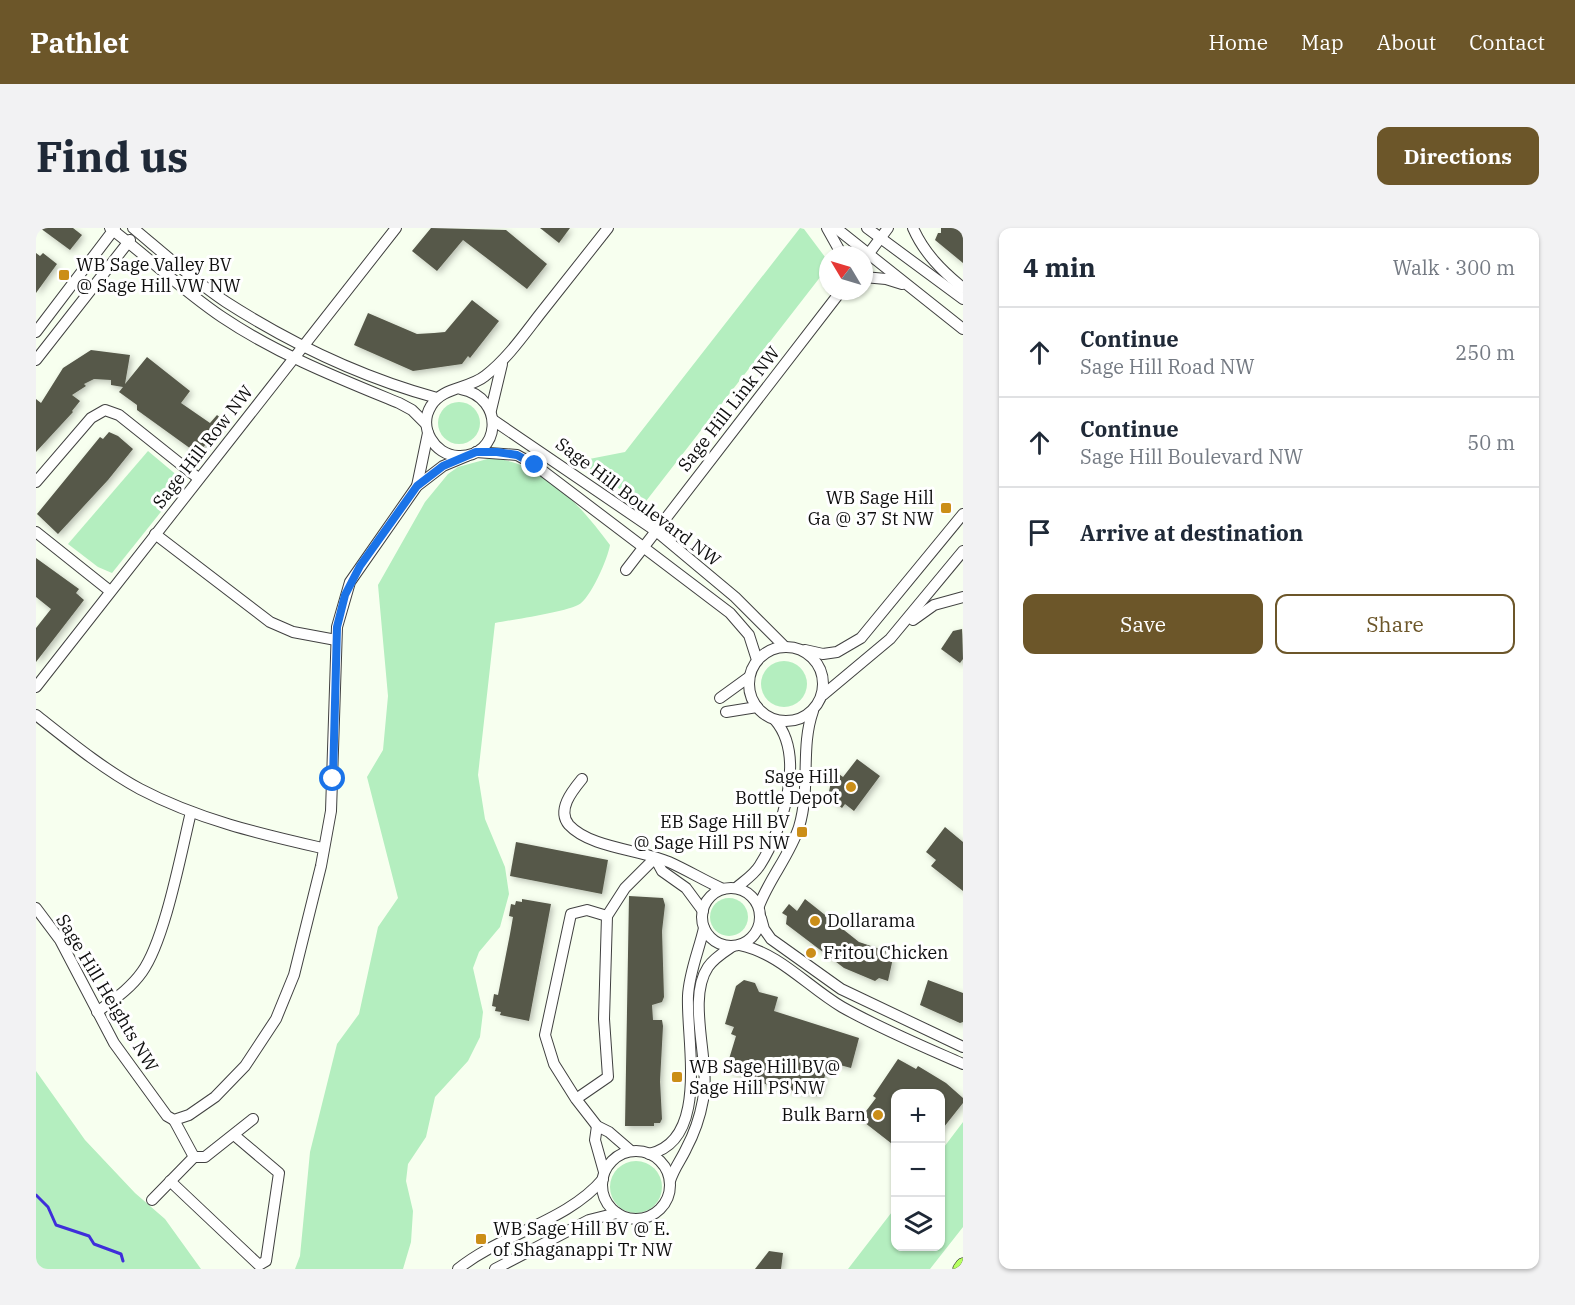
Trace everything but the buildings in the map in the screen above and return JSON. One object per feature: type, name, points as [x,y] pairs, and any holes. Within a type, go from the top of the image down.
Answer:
[{"type":"main road","points":[[960,1269],[963,1265]]},
{"type":"street","name":"Sage Hill Row NW","points":[[36,687],[396,228]]},
{"type":"street","points":[[417,486],[430,407],[437,398],[476,383],[503,361],[608,228]]},
{"type":"street","points":[[827,228],[837,246]]},
{"type":"street","points":[[836,228],[855,246]]},
{"type":"street","points":[[867,228],[963,299]]},
{"type":"street","points":[[873,247],[888,228]]},
{"type":"street","points":[[913,228],[920,245],[963,288]]},
{"type":"street","points":[[36,332],[113,229],[195,298],[293,359],[412,410],[439,449],[457,456],[471,454]]},
{"type":"street","points":[[36,360],[128,243],[136,229],[224,300],[303,346],[412,391],[437,398]]},
{"type":"street","points":[[873,262],[911,287],[963,327]]},
{"type":"street","points":[[873,278],[886,279],[911,287]]},
{"type":"street","name":"Sage Hill Link NW","points":[[626,570],[834,300]]},
{"type":"street","points":[[174,1120],[189,1115],[231,1081],[259,1049],[286,997],[301,949],[331,812],[336,640],[341,608],[350,582],[417,486],[443,466],[471,454],[489,438],[503,361]]},
{"type":"street","points":[[461,389],[479,395],[492,415]]},
{"type":"street","points":[[36,482],[91,418],[105,410],[119,415],[198,478]]},
{"type":"street","name":"Sage Hill Boulevard NW","points":[[492,415],[656,531],[735,597],[783,645]]},
{"type":"street","name":"Sage Hill Boulevard NW","points":[[471,454],[517,455],[535,465],[742,625],[749,635],[757,660]]},
{"type":"street","points":[[736,888],[760,865],[781,821],[790,780],[789,750],[784,730],[776,720],[757,707],[750,693],[749,677],[757,660],[769,650],[783,645],[823,654],[837,652],[861,638],[963,514]]},
{"type":"street","points":[[36,532],[110,591]]},
{"type":"street","points":[[155,534],[270,622],[293,632],[336,640]]},
{"type":"street","points":[[597,1126],[595,1140],[604,1175],[603,1195],[617,1213],[628,1218],[649,1216],[665,1202],[674,1167],[695,1129],[704,1098],[705,1077],[700,1012],[706,972],[717,958],[757,932],[767,885],[798,828],[807,785],[806,731],[813,710],[822,695],[837,680],[865,662],[900,628],[963,551]]},
{"type":"street","points":[[900,628],[934,605],[963,597]]},
{"type":"street","points":[[802,649],[811,655],[823,673],[822,695]]},
{"type":"street","points":[[720,698],[749,677]]},
{"type":"street","points":[[726,712],[757,707]]},
{"type":"street","points":[[776,720],[796,720],[813,710]]},
{"type":"street","points":[[36,715],[116,775],[191,812],[227,824],[322,848]]},
{"type":"street","points":[[582,779],[567,799],[566,819],[569,824],[586,836],[667,861],[723,889]]},
{"type":"street","points":[[97,1012],[133,983],[149,960],[160,929],[191,812]]},
{"type":"street","points":[[655,858],[662,871],[686,888],[703,911]]},
{"type":"street","points":[[576,1099],[608,1077],[604,1019],[607,916],[625,888],[655,858]]},
{"type":"street","points":[[649,1154],[674,1142],[684,1121],[692,1082],[688,994],[704,928],[703,911],[710,897],[723,889],[736,888],[750,894],[760,912],[764,929],[771,939],[842,989],[963,1047]]},
{"type":"street","name":"Sage Hill Heights NW","points":[[36,908],[60,940],[97,1012],[129,1066],[161,1111],[174,1120],[194,1157]]},
{"type":"street","points":[[607,916],[587,910],[571,914],[545,1035],[554,1064],[576,1099],[597,1126],[609,1132],[632,1151],[649,1154],[661,1162],[670,1181]]},
{"type":"street","points":[[704,928],[716,942],[762,950],[840,1006],[963,1064]]},
{"type":"street","points":[[152,1200],[194,1157],[205,1157],[253,1119]]},
{"type":"street","points":[[170,1181],[259,1265],[266,1261],[279,1173],[234,1135]]},
{"type":"street","points":[[458,1269],[518,1233],[584,1198],[604,1175],[611,1162],[632,1151]]},
{"type":"street","points":[[495,1269],[588,1220],[617,1213]]},
{"type":"green space","points":[[800,228],[804,229],[819,249],[819,279],[643,505],[579,461],[625,452]]},
{"type":"green space","points":[[459,402],[474,408],[480,423],[474,438],[459,444],[444,438],[438,423],[444,408]]},
{"type":"green space","points":[[148,451],[179,477],[176,493],[112,573],[98,567],[68,544]]},
{"type":"green space","points":[[491,458],[510,461],[528,468],[559,488],[586,515],[610,545],[609,551],[593,587],[583,602],[550,613],[495,623],[478,775],[485,819],[505,867],[509,894],[500,927],[479,952],[473,968],[483,1012],[480,1037],[468,1061],[435,1097],[426,1137],[408,1164],[406,1181],[413,1211],[411,1242],[403,1269],[295,1269],[300,1256],[310,1152],[337,1044],[359,1014],[378,927],[398,898],[367,777],[383,750],[388,696],[378,585],[425,502],[448,474],[458,467]]},
{"type":"green space","points":[[784,661],[800,668],[807,684],[800,700],[784,707],[768,700],[761,684],[768,668]]},
{"type":"green space","points":[[729,898],[743,903],[748,917],[743,931],[729,936],[715,931],[710,917],[715,903]]},
{"type":"green space","points":[[36,1071],[85,1140],[135,1193],[165,1219],[201,1269],[36,1269]]},
{"type":"green space","points":[[963,1122],[963,1227],[945,1250],[945,1197],[945,1146]]},
{"type":"green space","points":[[631,1161],[641,1161],[655,1168],[662,1187],[655,1206],[641,1213],[631,1213],[621,1209],[614,1202],[610,1192],[610,1182],[614,1172],[621,1165]]},
{"type":"green space","points":[[891,1213],[891,1251],[944,1251],[930,1269],[848,1269]]},
{"type":"waterway","points":[[36,1195],[48,1207],[56,1225],[89,1236],[94,1244],[121,1254],[123,1261]]},
{"type":"place","name":"WB Sage Valley BV @ Sage Hill VW NW","points":[[64,275]]},
{"type":"place","name":"WB Sage Hill Ga @ 37 St NW","points":[[946,508]]},
{"type":"place","name":"Sage Hill Bottle Depot","points":[[851,787]]},
{"type":"place","name":"EB Sage Hill BV @ Sage Hill PS NW","points":[[802,832]]},
{"type":"place","name":"Dollarama","points":[[815,921]]},
{"type":"place","name":"Fritou Chicken","points":[[811,953]]},
{"type":"place","name":"WB Sage Hill BV@ Sage Hill PS NW","points":[[677,1077]]},
{"type":"place","name":"Bulk Barn","points":[[878,1115]]},
{"type":"place","name":"WB Sage Hill BV @ E. of Shaganappi Tr NW","points":[[481,1239]]},
{"type":"route","points":[[333,779],[337,627],[345,595],[360,566],[417,486],[443,466],[476,452],[517,455],[535,465]]}]
